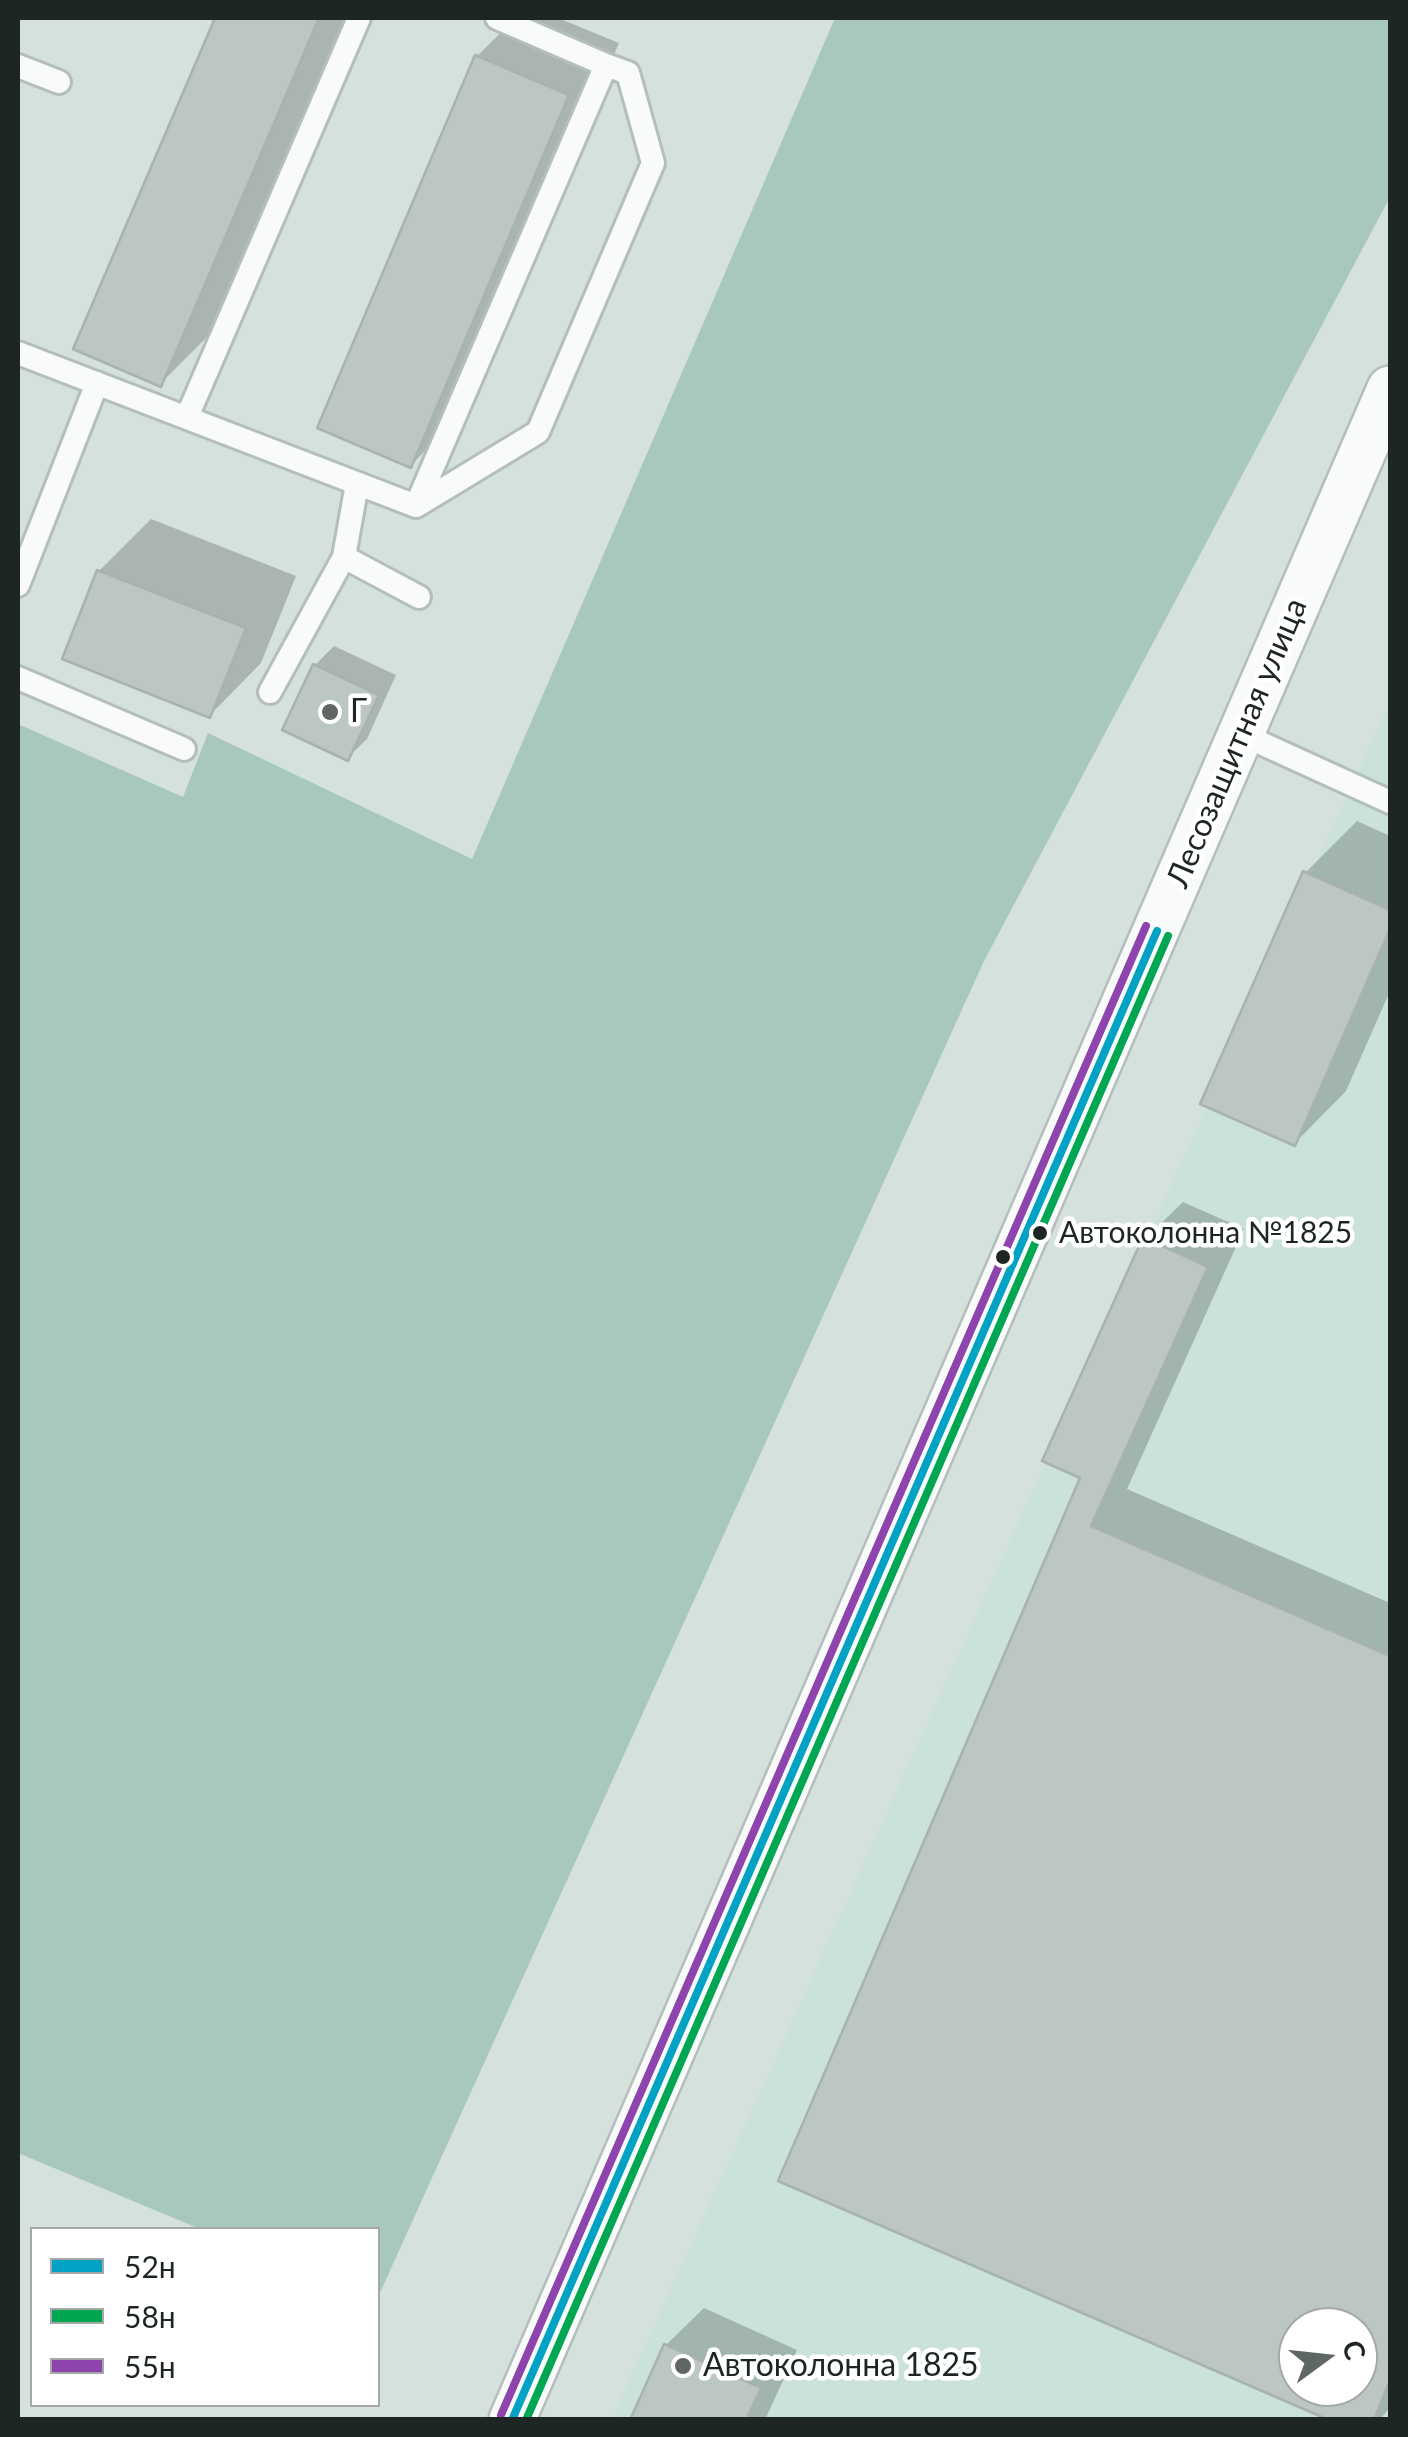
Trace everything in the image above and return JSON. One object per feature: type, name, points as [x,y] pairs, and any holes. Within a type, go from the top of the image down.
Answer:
[{"type":"street","name":"Лесозащитная улица","points":[[512,2420],[1390,389]]},
{"type":"lane","points":[[187,417],[359,18]]},
{"type":"lane","points":[[416,506],[538,432],[653,163],[628,72],[496,18]]},
{"type":"lane","points":[[416,506],[606,65]]},
{"type":"lane","points":[[18,66],[59,82]]},
{"type":"lane","points":[[18,352],[416,506]]},
{"type":"lane","points":[[18,585],[96,384]]},
{"type":"lane","points":[[270,692],[344,557],[357,484]]},
{"type":"lane","points":[[344,557],[419,597]]},
{"type":"lane","points":[[18,678],[184,749]]},
{"type":"lane","points":[[1241,734],[1390,802]]},
{"type":"shaded area","points":[[835,18],[1390,18],[1390,197],[984,961],[380,2293],[380,2227],[195,2227],[18,2153],[18,724],[183,797],[208,733],[472,859]]},
{"type":"shaded area","points":[[1390,702],[1390,2419],[612,2419]]},
{"type":"building","points":[[215,18],[319,18],[161,387],[73,349]]},
{"type":"building","points":[[475,55],[569,95],[411,468],[317,428]]},
{"type":"building","points":[[97,570],[246,628],[210,718],[62,659]]},
{"type":"building","name":"Г","points":[[313,664],[379,695],[348,761],[282,730]]},
{"type":"building","points":[[1303,871],[1390,910],[1390,929],[1295,1146],[1200,1104]]},
{"type":"building","points":[[1143,1237],[1208,1267],[1091,1526],[1390,1656],[1390,2380],[1374,2420],[1329,2420],[1299,2407],[1378,2407],[1378,2307],[1278,2307],[1278,2398],[778,2181],[1080,1478],[1042,1461]]},
{"type":"building","name":"Автоколонна 1825","points":[[664,2344],[761,2388],[746,2420],[630,2420]]},
{"type":"transit line","name":"55н","points":[[501,2415],[1146,926]]},
{"type":"transit line","name":"52н","points":[[512,2420],[1157,931]]},
{"type":"transit line","name":"58н","points":[[526,2420],[1168,936]]},
{"type":"place","name":"Г","points":[[330,712]]},
{"type":"place","name":"Автоколонна №1825","points":[[1040,1233]]},
{"type":"place","name":"Автоколонна 1825","points":[[683,2366]]}]
